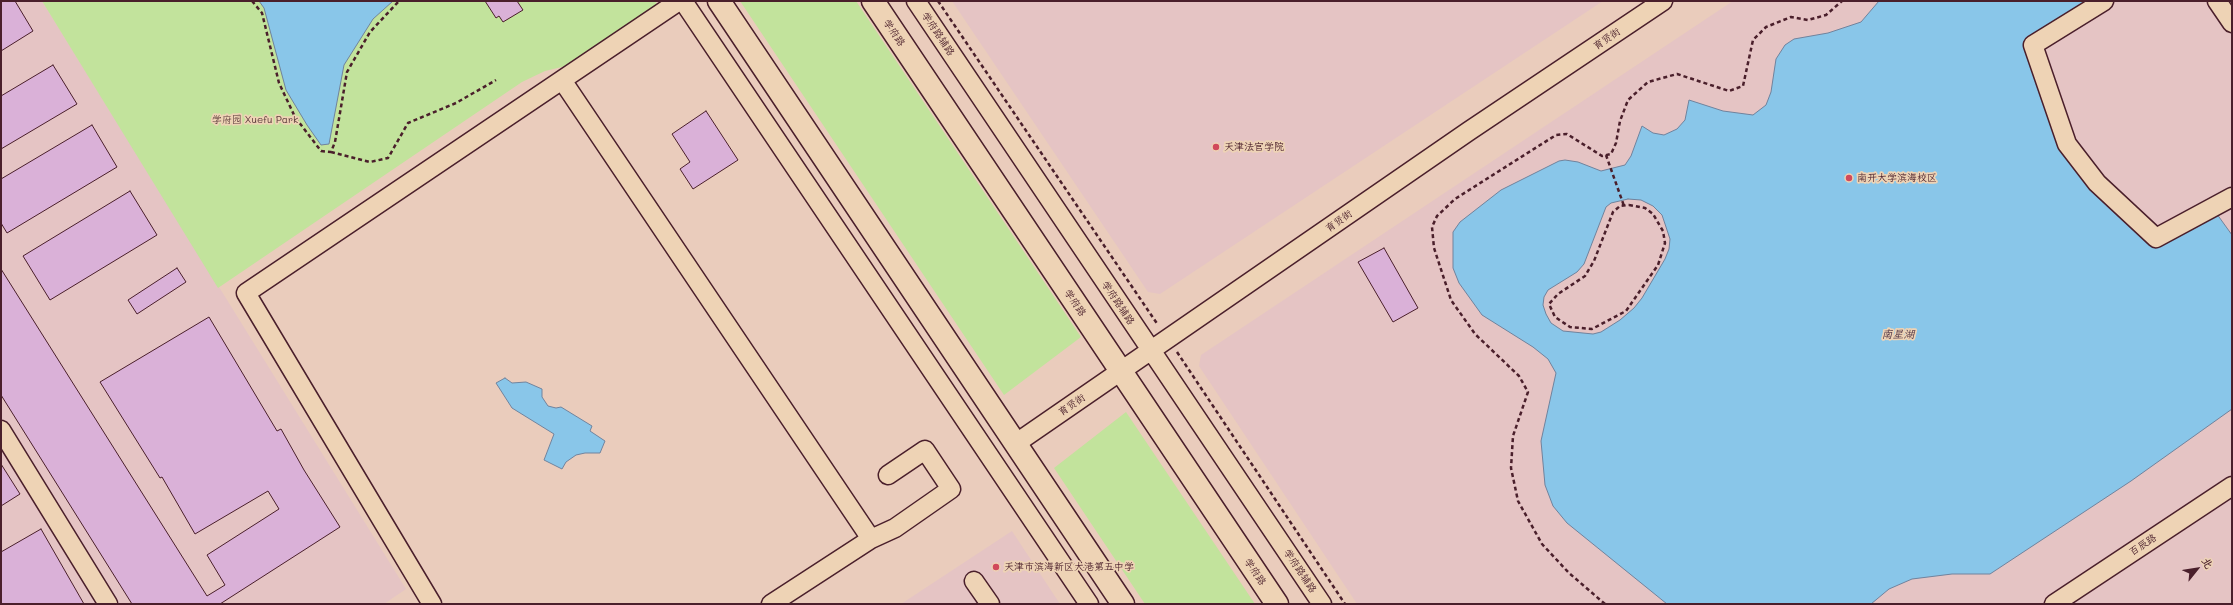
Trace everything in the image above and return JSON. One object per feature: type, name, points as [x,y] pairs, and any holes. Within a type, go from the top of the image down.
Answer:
[{"type":"highway","points":[[719,1],[1122,604]]},
{"type":"highway","name":"学府路","points":[[872,1],[1276,604]]},
{"type":"street","points":[[432,604],[246,293],[679,1]]},
{"type":"street","points":[[684,1],[1089,604]]},
{"type":"street","name":"学府路辅路","points":[[916,1],[1322,604]]},
{"type":"street","name":"育贤街","points":[[1015,444],[1469,131],[1664,1]]},
{"type":"street","points":[[2104,1],[2033,44],[2067,144],[2097,183],[2156,238],[2232,197]]},
{"type":"street","points":[[2217,1],[2232,23]]},
{"type":"street","points":[[562,80],[871,539]]},
{"type":"street","points":[[1,430],[108,604]]},
{"type":"street","points":[[771,604],[871,539],[895,528],[951,489],[925,450],[888,474]]},
{"type":"street","name":"百辰路","points":[[2054,604],[2232,486]]},
{"type":"street","points":[[974,581],[990,604]]},
{"type":"path","points":[[252,1],[262,13],[279,83],[295,118],[321,151],[331,152],[370,162],[388,158],[408,123],[456,103],[496,80]]},
{"type":"path","points":[[331,152],[335,142],[347,72],[370,32],[399,1]]},
{"type":"path","points":[[938,1],[1168,339],[1345,604]]},
{"type":"path","points":[[1605,604],[1569,573],[1542,544],[1518,501],[1511,468],[1513,436],[1528,392],[1518,376],[1475,334],[1451,300],[1434,248],[1432,227],[1437,216],[1455,199],[1556,135],[1567,134],[1602,156],[1611,154],[1616,143],[1620,121],[1628,100],[1648,82],[1677,74],[1729,91],[1743,86],[1753,40],[1766,27],[1791,17],[1808,20],[1826,15],[1842,1]]},
{"type":"path","points":[[1606,155],[1624,204]]},
{"type":"path","points":[[1624,204],[1645,208],[1653,214],[1663,231],[1665,243],[1658,265],[1626,310],[1592,328],[1570,327],[1555,317],[1549,304],[1553,298],[1585,276],[1594,261],[1613,212],[1624,204]]},
{"type":"shaded area","points":[[1,1],[42,1],[406,589],[384,604],[1,604]]},
{"type":"shaded area","name":"天津法官学院","points":[[952,1],[1603,1],[1160,294],[1148,292]]},
{"type":"shaded area","name":"南星湖","points":[[1733,1],[2232,1],[2232,604],[1357,604],[1199,366],[1201,355]]},
{"type":"shaded area","name":"天津市滨海新区大港第五中学","points":[[1012,531],[1060,604],[901,604]]},
{"type":"green space","name":"学府园 Xuefu Park","points":[[42,1],[655,1],[659,7],[570,65],[545,71],[522,82],[218,288]]},
{"type":"green space","points":[[740,1],[856,1],[1081,337],[1004,395]]},
{"type":"green space","points":[[1126,412],[1255,604],[1145,604],[1054,468]]},
{"type":"water","points":[[259,1],[393,1],[373,19],[344,65],[329,144],[321,145],[286,90],[264,8]]},
{"type":"water","name":"南星湖","points":[[1879,1],[2084,1],[2086,4],[2025,42],[2058,139],[2155,242],[2214,210],[2232,235],[2232,409],[2131,481],[1990,574],[1952,574],[1912,579],[1889,589],[1871,604],[1667,604],[1567,523],[1553,506],[1545,485],[1541,441],[1556,373],[1548,359],[1533,347],[1482,315],[1459,283],[1453,268],[1453,232],[1460,222],[1501,190],[1559,161],[1565,160],[1578,162],[1601,171],[1625,165],[1631,156],[1642,126],[1653,133],[1664,135],[1677,129],[1685,120],[1689,100],[1723,111],[1753,115],[1766,105],[1771,92],[1776,59],[1785,45],[1794,39],[1828,33],[1861,22]],"holes":[[[1628,199],[1641,200],[1653,206],[1662,215],[1670,239],[1669,249],[1665,259],[1642,298],[1634,308],[1620,320],[1601,332],[1593,334],[1563,331],[1551,323],[1546,314],[1543,305],[1544,297],[1548,290],[1577,272],[1584,264],[1606,207],[1611,203]]]},
{"type":"water","points":[[505,378],[512,383],[526,382],[542,389],[542,397],[548,406],[556,408],[561,407],[592,426],[590,431],[605,441],[600,453],[585,453],[576,455],[566,462],[562,469],[544,460],[554,434],[512,408],[496,383]]},
{"type":"building","points":[[1,1],[15,1],[33,31],[1,51]]},
{"type":"building","points":[[485,1],[517,1],[523,10],[503,22],[499,16],[496,18]]},
{"type":"building","points":[[53,65],[77,104],[1,149],[1,96]]},
{"type":"building","points":[[706,111],[738,160],[693,189],[680,169],[690,162],[672,134]]},
{"type":"building","points":[[92,125],[117,167],[7,233],[1,223],[1,179]]},
{"type":"building","points":[[130,191],[157,235],[50,300],[23,256]]},
{"type":"building","points":[[1384,248],[1418,308],[1393,322],[1358,262]]},
{"type":"building","points":[[177,268],[186,282],[137,314],[128,300]]},
{"type":"building","points":[[1,269],[207,596],[225,585],[207,555],[279,509],[268,491],[195,534],[162,477],[160,478],[100,382],[209,317],[277,431],[281,429],[304,470],[340,527],[220,604],[132,604],[1,395]]},
{"type":"building","points":[[1,464],[20,494],[1,506]]},
{"type":"building","points":[[41,529],[84,604],[1,604],[1,552]]},
{"type":"place","name":"天津法官学院","points":[[1216,147]]},
{"type":"place","name":"南开大学滨海校区","points":[[1849,178]]},
{"type":"place","name":"天津市滨海新区大港第五中学","points":[[996,567]]}]
